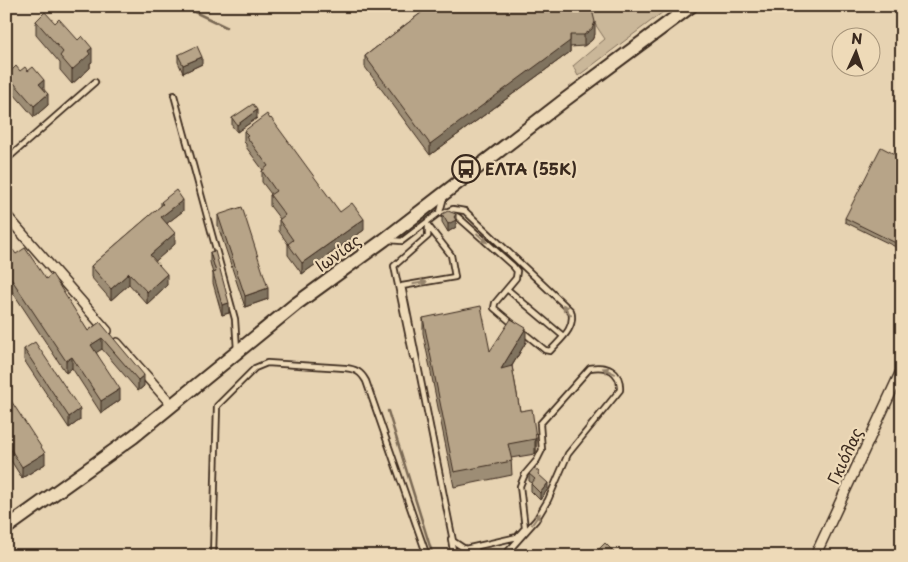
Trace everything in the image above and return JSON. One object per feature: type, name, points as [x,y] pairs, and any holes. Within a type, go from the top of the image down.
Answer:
[{"type":"street","name":"Ιωνίας","points":[[6,528],[133,437],[296,304],[384,240],[691,6]]},
{"type":"street","points":[[6,214],[172,405]]},
{"type":"street","name":"Γκιόλας","points":[[815,556],[902,369]]},
{"type":"lane","points":[[6,160],[95,82]]},
{"type":"lane","points":[[174,95],[235,319],[237,351]]},
{"type":"lane","points":[[441,213],[445,192]]},
{"type":"lane","points":[[384,240],[402,241],[441,213],[453,209],[465,211],[571,311],[573,318],[571,327],[550,351],[545,350],[494,308],[495,303],[516,278],[517,271],[458,216],[441,213]]},
{"type":"lane","points":[[427,224],[451,256],[455,277],[402,286],[453,541],[465,550],[517,536],[524,528],[520,486],[524,474],[537,460],[542,450],[540,424],[590,368],[608,368],[618,375],[620,382],[620,390],[568,454],[548,500],[536,520],[504,556]]},
{"type":"lane","points":[[427,224],[428,236],[394,266],[454,556]]},
{"type":"lane","points":[[507,289],[563,336]]},
{"type":"lane","points":[[213,556],[217,406],[255,368],[267,363],[345,368],[358,371],[363,375],[427,556]]},
{"type":"lane","points":[[476,548],[478,556]]},
{"type":"shaded area","points":[[583,6],[671,6],[578,76],[573,66],[605,39]]},
{"type":"building","points":[[430,6],[587,6],[592,10],[595,22],[592,29],[584,35],[570,35],[570,41],[430,144],[365,56]]},
{"type":"building","points":[[45,12],[55,23],[59,19],[78,40],[82,36],[92,48],[88,51],[90,54],[72,70],[60,56],[63,52],[36,21]]},
{"type":"building","points":[[197,46],[202,57],[183,65],[178,55]]},
{"type":"building","points":[[16,66],[20,71],[25,67],[28,71],[33,67],[44,80],[39,84],[48,94],[34,106],[7,75]]},
{"type":"building","points":[[253,104],[257,110],[237,125],[232,118]]},
{"type":"building","points":[[267,114],[340,212],[352,203],[364,219],[302,263],[288,244],[293,240],[279,220],[285,215],[270,195],[276,191],[262,171],[268,166],[244,131]]},
{"type":"building","points":[[881,147],[902,158],[902,246],[845,218]]},
{"type":"building","points":[[176,190],[183,200],[161,217],[175,233],[150,255],[167,274],[147,292],[129,273],[111,289],[91,266],[163,204],[161,202]]},
{"type":"building","points":[[242,207],[268,288],[245,296],[218,215]]},
{"type":"building","points":[[448,211],[456,214],[454,217],[456,220],[448,224],[442,214]]},
{"type":"building","points":[[25,248],[46,279],[52,274],[88,331],[100,322],[144,375],[138,380],[102,338],[91,345],[120,389],[101,401],[72,357],[66,361],[6,271],[6,260],[10,258],[8,254],[13,250],[16,254]]},
{"type":"building","points":[[215,251],[229,303],[222,305],[213,273],[216,272],[210,252]]},
{"type":"building","points":[[481,306],[490,351],[511,319],[526,328],[501,369],[512,366],[520,411],[532,409],[536,438],[508,444],[512,461],[454,472],[423,318]]},
{"type":"building","points":[[35,342],[80,409],[69,417],[24,349]]},
{"type":"building","points":[[6,393],[45,453],[22,467],[6,442]]},
{"type":"building","points":[[534,468],[548,483],[540,493],[531,484],[535,479],[529,474]]},
{"type":"building","points":[[605,543],[618,556],[592,556]]},
{"type":"waterway","points":[[182,6],[226,27]]},
{"type":"waterway","points":[[388,411],[433,556]]},
{"type":"place","name":"ΕΛΤΑ (55Κ)","points":[[466,169]]}]
